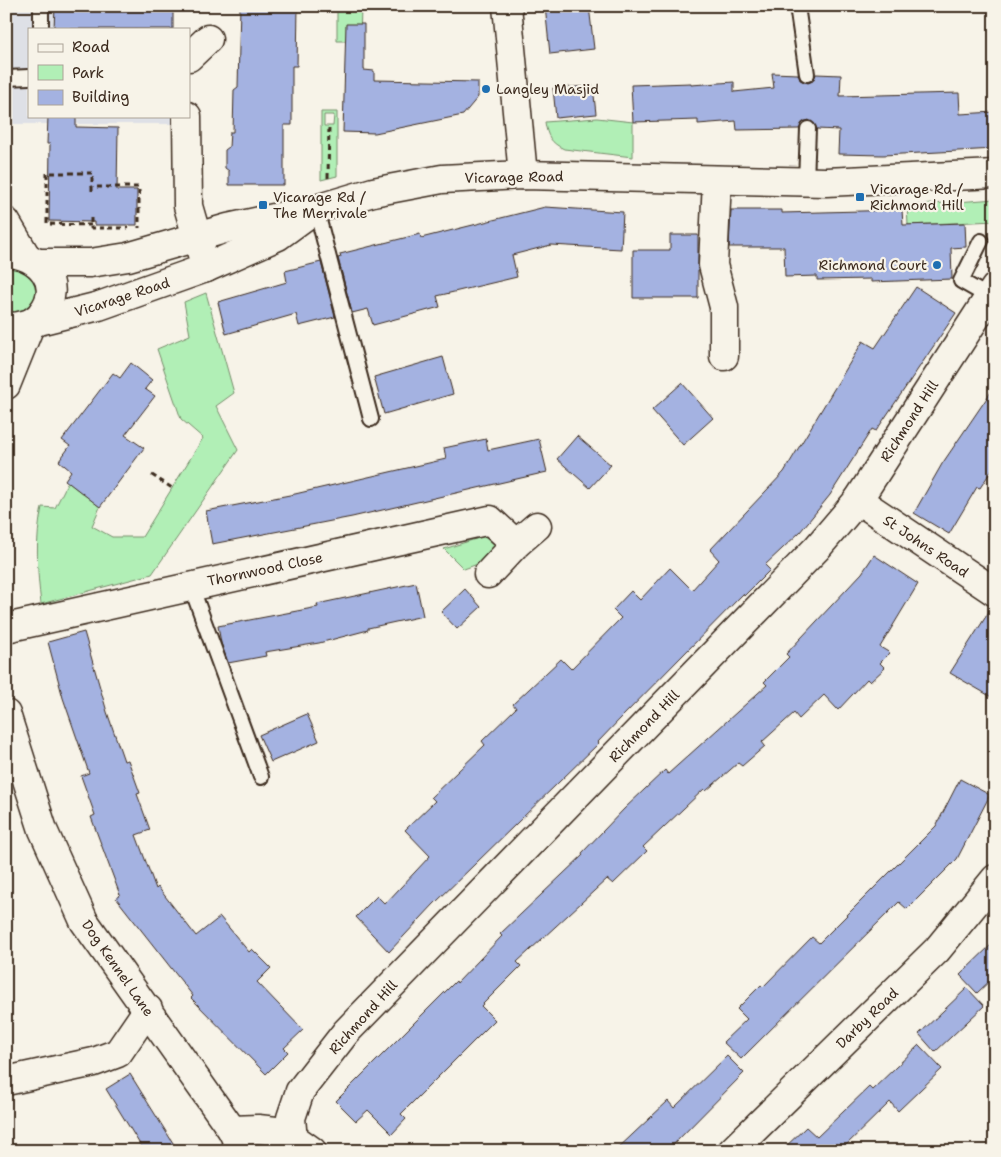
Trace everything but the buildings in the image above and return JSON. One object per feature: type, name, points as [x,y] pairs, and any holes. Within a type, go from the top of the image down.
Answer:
[{"type":"street","points":[[508,6],[524,175]]},
{"type":"street","points":[[187,118],[188,206],[206,268]]},
{"type":"street","name":"Vicarage Road","points":[[23,257],[90,263],[128,257],[197,237],[316,209],[373,192],[442,179],[524,175],[806,181],[995,174]]},
{"type":"street","points":[[717,180],[713,265],[724,307],[724,356]]},
{"type":"street","name":"Vicarage Road","points":[[18,325],[99,306],[206,268],[278,236],[316,209]]},
{"type":"street","points":[[6,222],[23,257],[48,278],[50,287],[49,300],[42,313],[18,325],[6,385]]},
{"type":"street","name":"Richmond Hill","points":[[299,1146],[291,1118],[300,1091],[346,1032],[817,548],[858,500],[992,293]]},
{"type":"street","name":"St Johns Road","points":[[858,500],[995,592]]},
{"type":"street","name":"Thornwood Close","points":[[6,628],[490,520],[516,544]]},
{"type":"street","points":[[488,574],[516,544],[537,526]]},
{"type":"street","name":"Dog Kennel Lane","points":[[7,717],[43,830],[84,921],[148,1009],[237,1140]]},
{"type":"street","name":"Darby Road","points":[[732,1151],[937,950],[995,879]]},
{"type":"street","points":[[6,1081],[94,1062],[118,1053],[148,1009]]},
{"type":"street","points":[[237,1140],[258,1129],[285,1132],[299,1146]]},
{"type":"lane","points":[[41,6],[41,28]]},
{"type":"lane","points":[[797,6],[807,74]]},
{"type":"lane","points":[[6,78],[28,77]]},
{"type":"lane","points":[[806,181],[808,129]]},
{"type":"lane","points":[[316,209],[371,418]]},
{"type":"lane","points":[[981,241],[962,281],[992,293]]},
{"type":"lane","points":[[191,586],[260,777]]},
{"type":"path","points":[[328,178],[329,126]]},
{"type":"path","points":[[44,229],[47,224],[47,173],[92,174],[92,189],[139,187],[139,228],[91,228],[91,225],[47,224]]},
{"type":"path","points":[[91,218],[91,225]]},
{"type":"path","points":[[152,476],[172,488]]},
{"type":"shaded area","points":[[6,6],[173,6],[173,28],[28,28],[28,118],[171,118],[171,124],[6,124]]},
{"type":"green space","points":[[337,8],[361,8],[360,41],[337,41]]},
{"type":"green space","points":[[321,112],[337,112],[337,176],[321,180]],"holes":[[[324,115],[334,115],[333,126],[324,126]]]},
{"type":"green space","points":[[597,118],[633,122],[633,157],[564,149],[550,138],[545,122]]},
{"type":"green space","points":[[995,199],[995,221],[908,225],[907,206]]},
{"type":"green space","points":[[6,264],[34,273],[39,297],[26,314],[6,316]]},
{"type":"green space","points":[[206,293],[234,393],[216,406],[238,450],[152,574],[41,604],[37,555],[42,507],[55,508],[68,482],[100,507],[92,526],[112,537],[142,537],[203,438],[181,419],[157,349],[190,335],[184,302]]},
{"type":"green space","points":[[485,536],[491,537],[497,543],[497,552],[486,561],[464,569],[444,549]]},
{"type":"place","name":"Langley Masjid","points":[[486,89]]},
{"type":"place","name":"Vicarage Rd / Richmond Hill","points":[[860,197]]},
{"type":"place","name":"Vicarage Rd / The Merrivale","points":[[263,205]]},
{"type":"place","name":"Richmond Court","points":[[937,265]]}]
